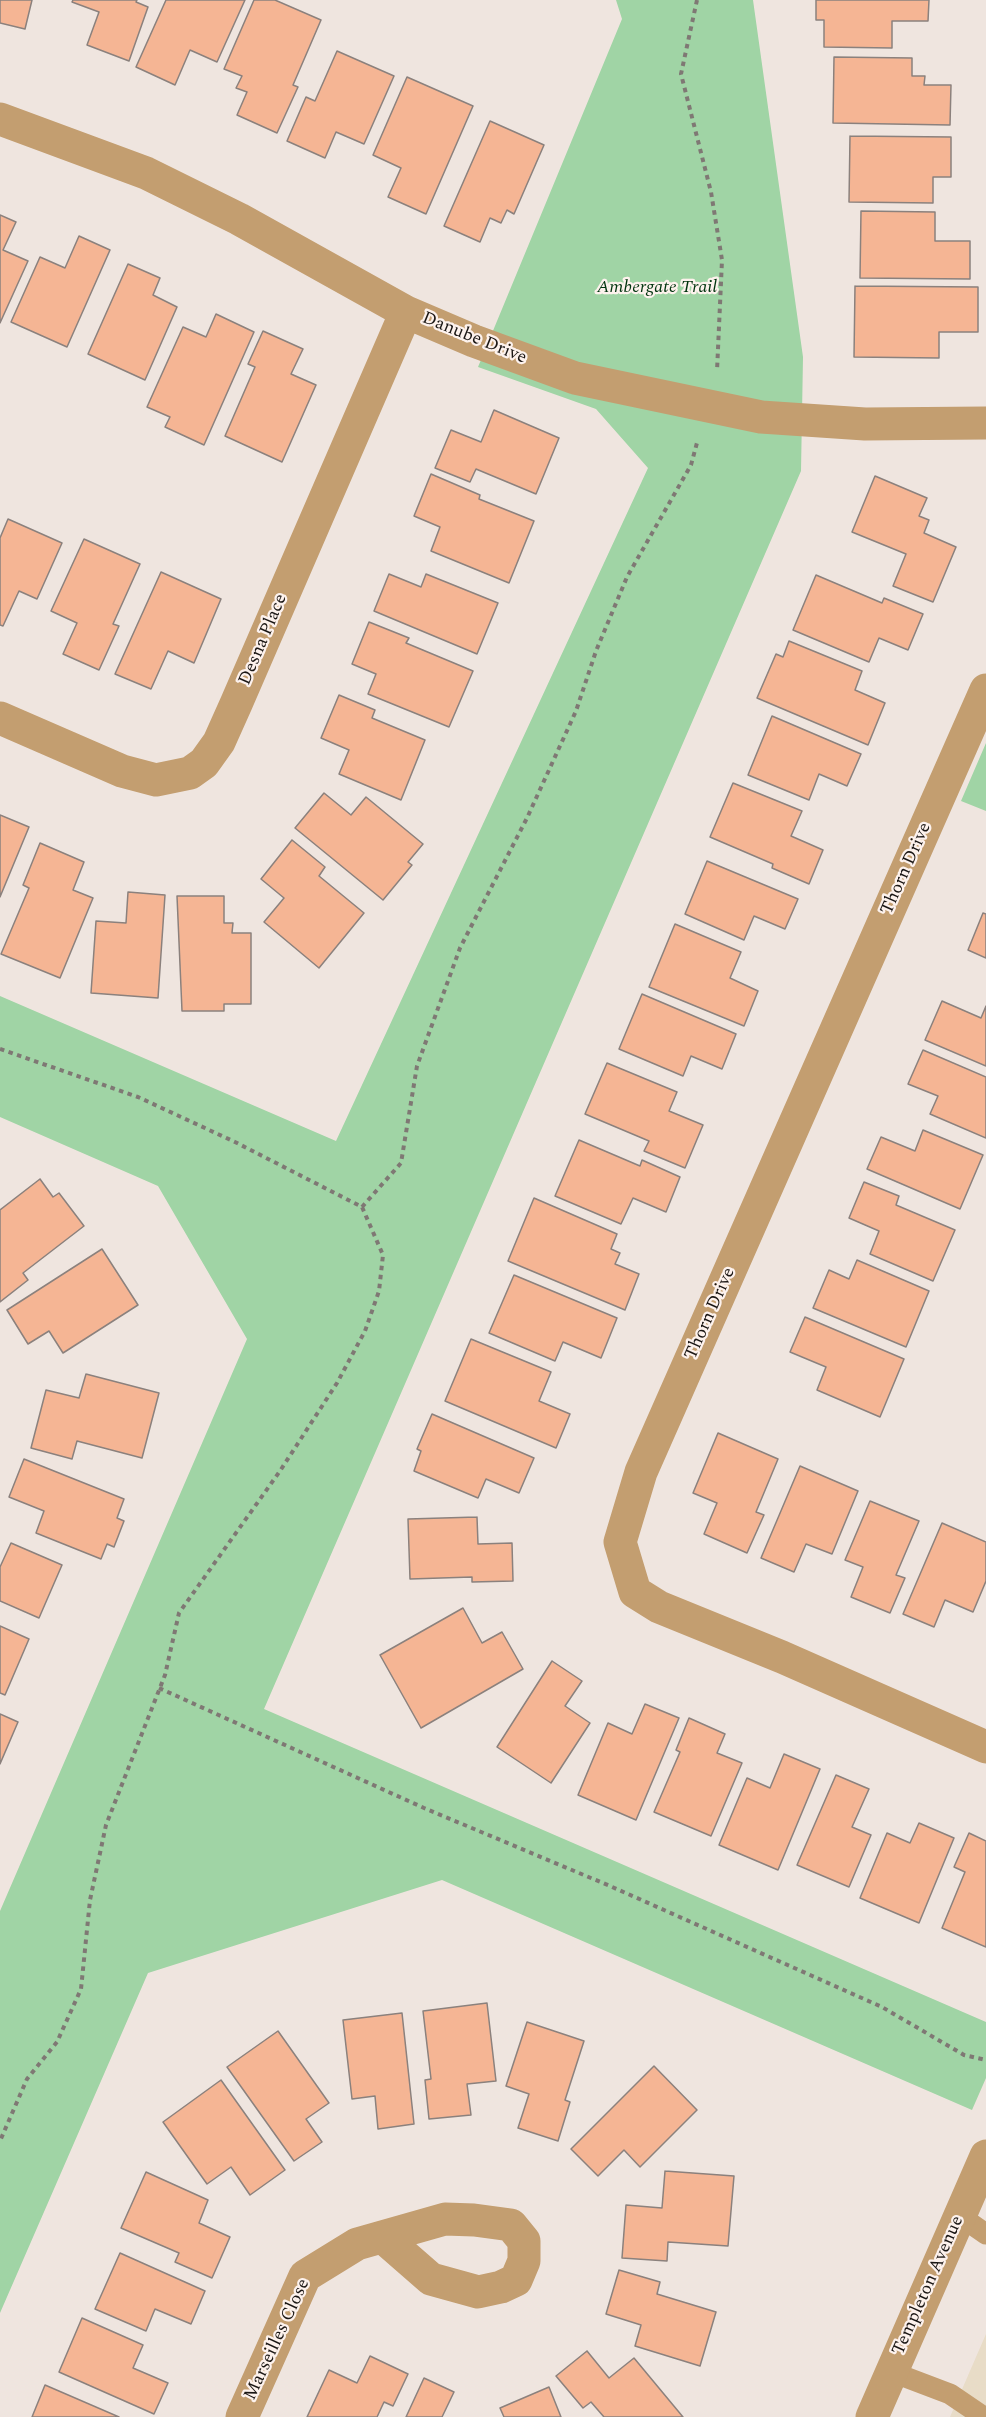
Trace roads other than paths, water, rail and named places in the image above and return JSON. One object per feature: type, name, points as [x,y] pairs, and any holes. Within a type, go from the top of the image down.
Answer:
[{"type":"street","name":"Danube Drive","points":[[0,119],[156,178],[239,219],[406,312],[574,378],[761,417],[865,424],[986,423]]},
{"type":"street","name":"Desna Place","points":[[0,718],[123,771],[156,780],[190,773],[204,763],[219,742],[406,312]]},
{"type":"street","name":"Thorn Drive","points":[[986,690],[641,1472],[620,1542],[635,1592],[659,1607],[782,1657],[986,1748]]},
{"type":"street","name":"Templeton Avenue","points":[[872,2417],[892,2372],[973,2225],[986,2156]]},
{"type":"street","name":"Marseilles Close","points":[[242,2417],[305,2276],[357,2244],[384,2238]]},
{"type":"lane","points":[[892,2372],[951,2394],[984,2417]]},
{"type":"park label","name":"Ambergate Trail","points":[[657,288]]}]
